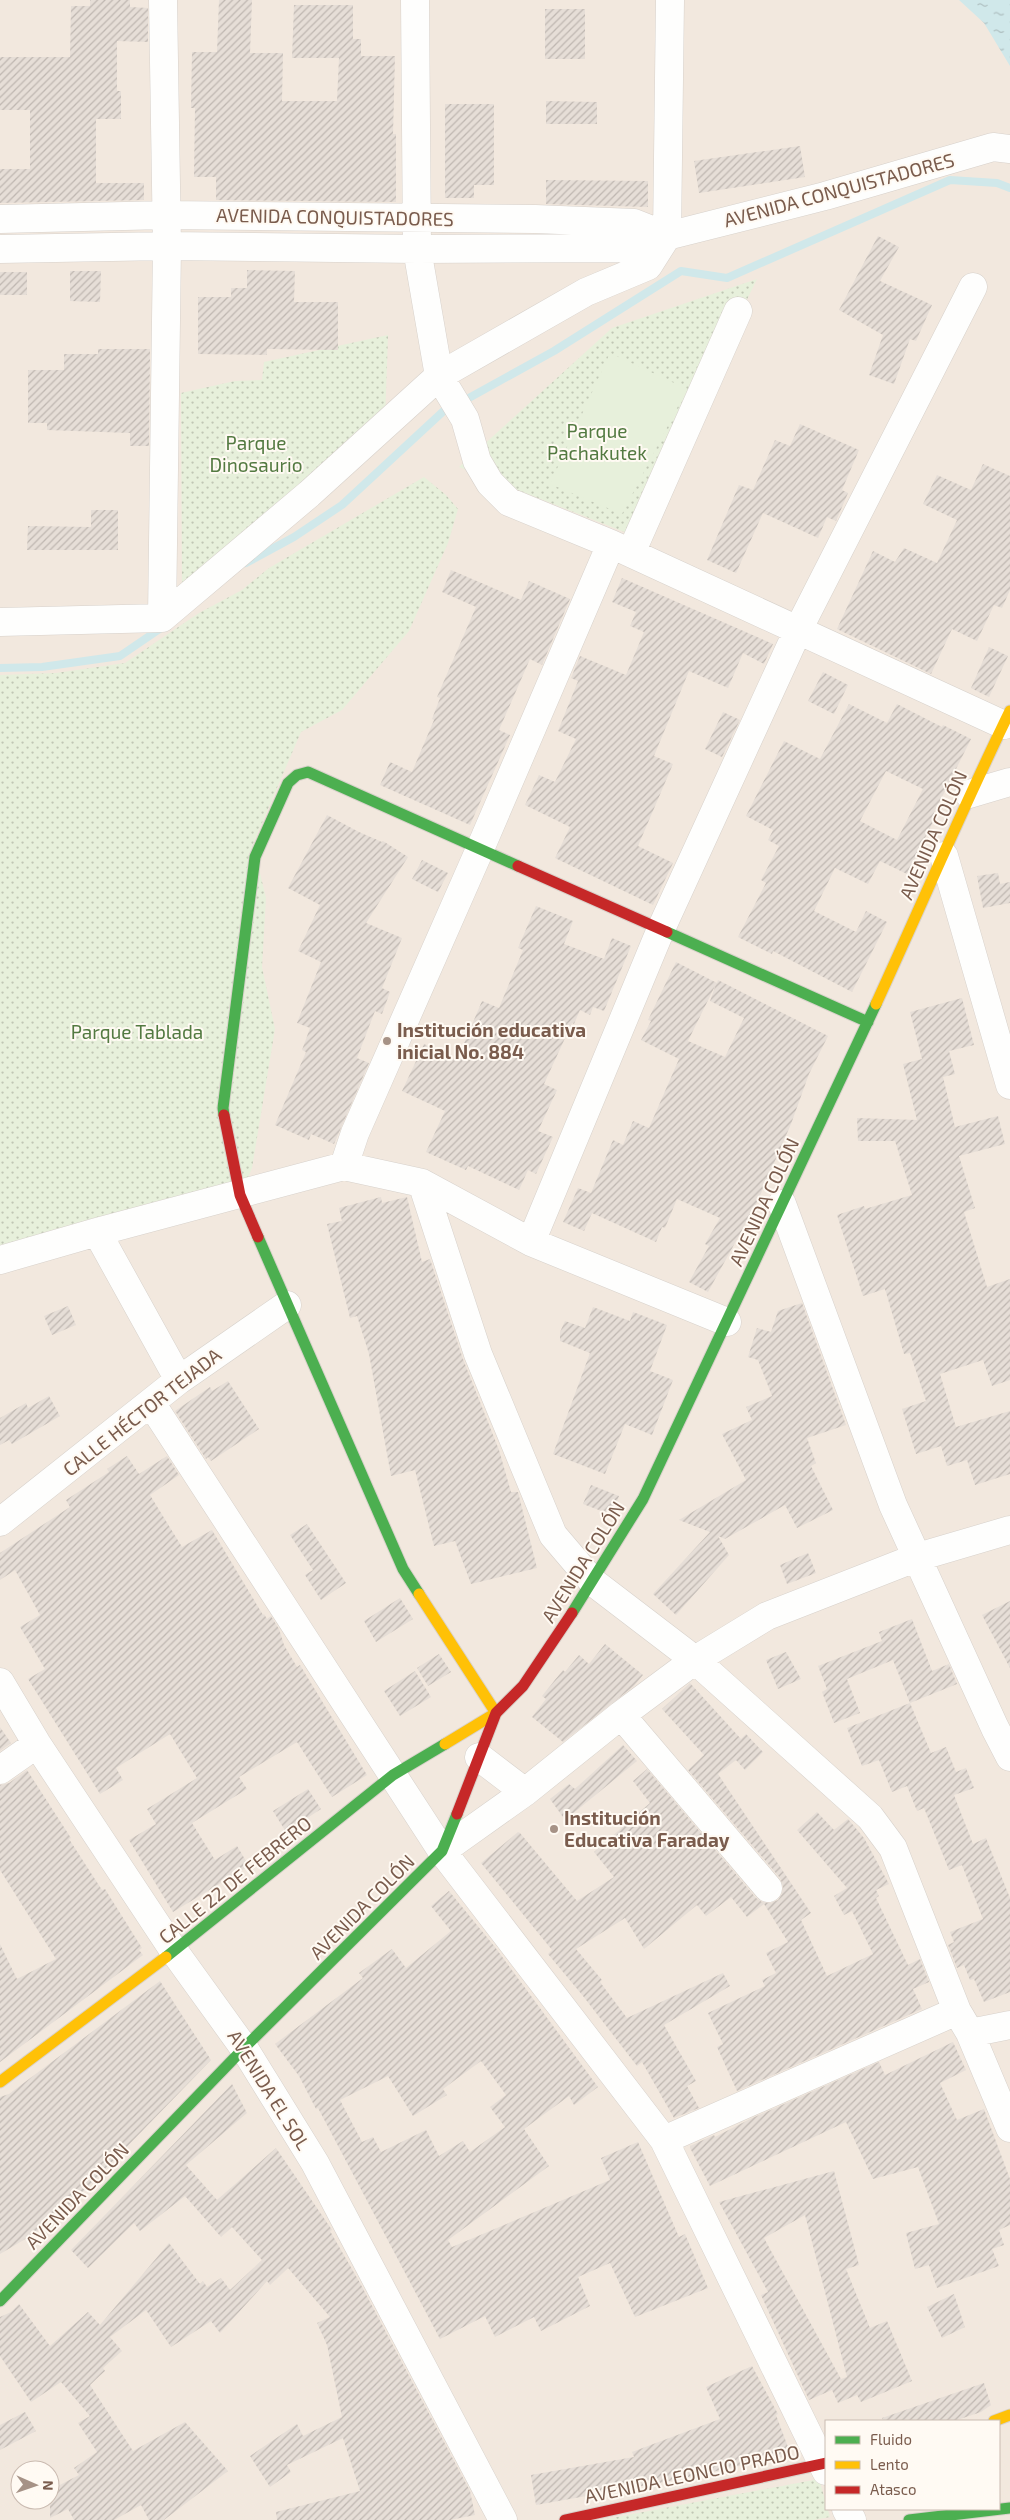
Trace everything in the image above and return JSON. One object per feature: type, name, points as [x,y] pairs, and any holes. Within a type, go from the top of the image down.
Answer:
[{"type":"main road","name":"AVENIDA COLÓN","points":[[0,2301],[244,2048],[442,1851],[496,1713],[523,1686],[593,1582],[643,1499],[868,1022],[944,856],[969,794],[1007,718]]},
{"type":"main road","points":[[496,1713],[403,1569],[240,1195],[222,1108],[255,857],[288,784],[297,775],[308,772],[868,1022]]},
{"type":"main road","name":"CALLE 22 DE FEBRERO","points":[[0,2082],[174,1951],[393,1776],[496,1713]]},
{"type":"main road","points":[[997,2420],[1010,2415]]},
{"type":"main road","name":"AVENIDA LEONCIO PRADO","points":[[565,2520],[825,2466]]},
{"type":"main road","points":[[909,2520],[993,2510]]},
{"type":"street","points":[[162,618],[167,246],[163,0]]},
{"type":"street","points":[[415,0],[417,249],[439,376],[465,419],[477,461],[490,483],[509,502],[621,549],[798,630],[1007,718]]},
{"type":"street","points":[[0,622],[162,618],[309,494],[439,376],[586,292],[648,266],[667,236],[670,0]]},
{"type":"street","name":"AVENIDA CONQUISTADORES","points":[[0,249],[167,246],[417,249],[633,248],[667,236],[825,196],[994,148],[1010,148]]},
{"type":"street","name":"AVENIDA CONQUISTADORES","points":[[0,219],[166,215],[535,219],[634,223],[667,236]]},
{"type":"street","points":[[531,1242],[661,929],[798,630],[973,286]]},
{"type":"street","points":[[344,1166],[355,1133],[480,849],[621,549],[738,311]]},
{"type":"street","points":[[969,794],[1010,782]]},
{"type":"street","points":[[944,856],[1010,1085]]},
{"type":"street","points":[[0,1260],[344,1166],[422,1183],[531,1242],[727,1322]]},
{"type":"street","points":[[422,1183],[478,1354],[553,1534],[593,1582],[695,1660],[870,1817],[893,1848],[963,2022],[1010,2128]]},
{"type":"street","points":[[782,1204],[893,1505],[994,1728],[1010,1756]]},
{"type":"street","points":[[97,1232],[179,1380]]},
{"type":"street","name":"CALLE HÉCTOR TEJADA","points":[[0,1522],[179,1380],[287,1305]]},
{"type":"street","points":[[151,1403],[442,1851],[664,2140],[825,2466]]},
{"type":"street","points":[[442,1851],[525,1792],[621,1715],[695,1660],[767,1616],[918,1557],[1010,1530]]},
{"type":"street","name":"AVENIDA EL SOL","points":[[0,1682],[36,1744],[174,1951],[244,2048],[315,2163],[503,2520]]},
{"type":"street","points":[[621,1715],[768,1888]]},
{"type":"street","points":[[0,1770],[36,1744]]},
{"type":"street","points":[[479,1757],[525,1792]]},
{"type":"street","points":[[664,2140],[963,2022],[1010,2025]]},
{"type":"shaded area","points":[[0,0],[1010,0],[1010,2520],[0,2520]]},
{"type":"green space","name":"Parque Pachakutek","points":[[757,279],[632,535],[459,467],[612,328]]},
{"type":"green space","name":"Parque Dinosaurio","points":[[388,335],[385,421],[182,585],[181,393],[235,381],[262,380],[264,362]]},
{"type":"green space","points":[[610,353],[687,389],[622,514],[550,484]]},
{"type":"green space","name":"Parque Tablada","points":[[424,477],[446,495],[458,509],[448,543],[409,631],[342,710],[301,732],[253,844],[266,898],[262,967],[275,1029],[252,1168],[239,1201],[0,1251],[0,675],[56,673],[125,663],[199,613],[242,590],[269,568]]},
{"type":"green space","points":[[819,2479],[825,2500],[825,2510],[828,2510],[830,2517],[814,2520],[601,2520]]},
{"type":"water","points":[[959,0],[1010,0],[1010,66],[984,23]]},
{"type":"building","points":[[90,0],[130,0],[130,7],[148,8],[148,42],[117,41],[117,91],[121,91],[121,119],[96,119],[96,183],[144,183],[144,200],[0,203],[0,169],[30,169],[30,110],[0,110],[0,57],[70,57],[71,6],[90,6]]},
{"type":"building","points":[[219,0],[252,0],[250,53],[283,53],[282,101],[337,101],[339,58],[292,58],[294,5],[353,5],[353,39],[361,39],[361,56],[395,56],[393,134],[396,134],[396,202],[216,200],[216,177],[194,177],[195,108],[191,108],[192,52],[217,52]]},
{"type":"building","points":[[545,9],[585,9],[585,59],[545,59]]},
{"type":"building","points":[[546,101],[597,102],[597,124],[546,124]]},
{"type":"building","points":[[445,104],[494,104],[494,185],[474,185],[474,198],[445,198]]},
{"type":"building","points":[[800,146],[805,177],[699,193],[694,161]]},
{"type":"building","points":[[546,180],[648,181],[648,207],[546,204]]},
{"type":"building","points":[[878,236],[899,247],[880,281],[932,305],[916,341],[910,339],[894,384],[869,375],[883,335],[839,310]]},
{"type":"building","points":[[247,270],[295,271],[294,302],[338,302],[338,350],[267,349],[267,355],[198,354],[198,297],[231,297],[231,288],[247,288]]},
{"type":"building","points":[[70,271],[101,271],[100,302],[70,301]]},
{"type":"building","points":[[0,272],[27,272],[27,295],[0,295]]},
{"type":"building","points":[[98,349],[150,349],[149,446],[130,446],[130,433],[47,430],[47,423],[28,423],[28,370],[64,370],[64,354],[98,354]]},
{"type":"building","points":[[800,424],[859,450],[842,490],[848,493],[836,521],[827,517],[818,538],[763,513],[736,573],[707,560],[739,485],[753,490],[775,440],[790,446]]},
{"type":"building","points":[[983,464],[1010,476],[1010,590],[1002,608],[994,605],[977,641],[952,629],[931,674],[837,629],[873,551],[895,562],[904,548],[937,563],[957,520],[923,504],[937,475],[971,490]]},
{"type":"building","points":[[91,510],[118,510],[118,550],[27,550],[28,526],[91,527]]},
{"type":"building","points":[[451,570],[521,600],[529,581],[570,599],[542,665],[530,659],[499,730],[510,735],[470,825],[380,785],[390,762],[412,772],[434,720],[432,719],[440,698],[437,697],[476,607],[442,592]]},
{"type":"building","points":[[622,578],[773,644],[764,664],[743,653],[728,688],[689,671],[654,756],[673,764],[638,846],[673,863],[653,905],[555,858],[570,827],[525,805],[539,775],[555,782],[576,739],[558,731],[578,681],[571,678],[580,656],[626,675],[644,632],[630,626],[636,612],[612,602]]},
{"type":"building","points":[[989,647],[1008,656],[989,697],[971,688]]},
{"type":"building","points":[[823,672],[848,685],[834,714],[808,701]]},
{"type":"building","points":[[849,704],[887,723],[897,704],[942,727],[943,725],[971,739],[934,813],[937,814],[907,874],[880,861],[868,884],[835,868],[814,911],[856,932],[866,911],[887,922],[852,992],[773,951],[772,954],[738,937],[766,883],[761,880],[779,846],[768,840],[773,830],[746,816],[784,741],[820,759]],"holes":[[[886,771],[923,789],[897,840],[860,821]]]},
{"type":"building","points":[[723,712],[740,720],[722,757],[705,749]]},
{"type":"building","points":[[327,815],[359,832],[383,841],[408,857],[366,923],[402,938],[382,988],[390,992],[382,1014],[375,1011],[357,1058],[369,1063],[334,1144],[311,1134],[309,1140],[275,1125],[306,1052],[302,1050],[310,1028],[297,1023],[321,962],[298,951],[320,905],[288,888]]},
{"type":"building","points":[[422,860],[448,873],[438,892],[412,879]]},
{"type":"building","points":[[998,873],[1000,884],[1010,882],[1010,903],[983,908],[977,876]]},
{"type":"building","points":[[536,906],[573,921],[564,944],[604,959],[612,938],[631,946],[604,1011],[593,1007],[590,1015],[580,1010],[574,1024],[572,1023],[544,1084],[557,1090],[538,1131],[553,1137],[536,1174],[528,1170],[519,1190],[468,1166],[466,1170],[426,1152],[445,1111],[402,1091],[424,1044],[457,1060],[482,1001],[499,1008],[523,950],[518,948]]},
{"type":"building","points":[[676,962],[717,983],[718,980],[828,1036],[809,1074],[791,1124],[749,1221],[747,1221],[708,1292],[689,1282],[709,1246],[705,1244],[720,1218],[677,1199],[665,1228],[662,1227],[656,1242],[592,1213],[584,1231],[563,1222],[578,1188],[591,1193],[613,1140],[623,1145],[633,1121],[649,1128],[679,1059],[641,1040],[651,1021],[648,1020]],"holes":[[[716,984],[710,1001],[744,1018],[725,1057],[688,1041]]]},
{"type":"building","points":[[962,998],[974,1045],[949,1051],[955,1074],[943,1077],[955,1127],[998,1116],[1005,1144],[959,1156],[975,1208],[964,1212],[987,1287],[1010,1279],[1010,1380],[992,1386],[983,1360],[940,1374],[956,1427],[1010,1411],[1010,1474],[975,1485],[967,1460],[947,1466],[941,1446],[916,1454],[902,1409],[926,1401],[910,1353],[904,1354],[885,1289],[863,1296],[837,1215],[864,1206],[865,1209],[912,1195],[895,1141],[858,1141],[857,1118],[917,1120],[903,1064],[922,1059],[910,1012]]},
{"type":"building","points":[[381,1197],[382,1203],[407,1197],[422,1262],[430,1259],[463,1359],[499,1450],[511,1492],[518,1492],[537,1568],[471,1584],[455,1541],[434,1546],[415,1470],[391,1476],[369,1354],[357,1316],[350,1318],[327,1224],[342,1221],[339,1208]]},
{"type":"building","points":[[802,1303],[846,1425],[807,1438],[816,1463],[811,1466],[833,1510],[797,1528],[785,1505],[725,1539],[718,1536],[729,1555],[676,1615],[653,1594],[710,1532],[679,1520],[746,1480],[722,1434],[752,1420],[746,1407],[772,1396],[758,1360],[748,1357],[757,1328],[771,1332],[778,1311]]},
{"type":"building","points":[[68,1306],[76,1325],[52,1335],[44,1316]]},
{"type":"building","points":[[593,1307],[630,1321],[633,1312],[667,1325],[650,1371],[673,1380],[652,1435],[625,1424],[605,1474],[553,1454],[590,1353],[560,1341],[560,1332],[565,1321],[585,1328]]},
{"type":"building","points":[[228,1381],[259,1429],[211,1461],[208,1457],[206,1459],[175,1411],[210,1387],[212,1391]]},
{"type":"building","points":[[49,1396],[60,1416],[12,1444],[9,1440],[0,1445],[0,1418],[26,1403],[28,1408]]},
{"type":"building","points":[[127,1456],[139,1474],[167,1456],[179,1475],[150,1495],[182,1547],[212,1530],[263,1615],[267,1619],[271,1616],[279,1629],[284,1645],[297,1667],[300,1665],[367,1775],[332,1797],[297,1742],[239,1777],[247,1789],[192,1823],[215,1860],[237,1846],[249,1866],[173,1912],[129,1840],[156,1824],[147,1809],[197,1778],[170,1734],[116,1768],[123,1780],[100,1794],[28,1679],[45,1669],[20,1627],[40,1615],[15,1570],[0,1580],[0,1553],[70,1507],[66,1500],[109,1472],[107,1469]]},
{"type":"building","points":[[591,1485],[619,1496],[612,1515],[583,1504]]},
{"type":"building","points":[[307,1524],[346,1583],[321,1600],[305,1575],[313,1570],[290,1535]]},
{"type":"building","points":[[808,1553],[816,1573],[787,1584],[780,1565]]},
{"type":"building","points":[[400,1598],[413,1619],[376,1642],[364,1621]]},
{"type":"building","points":[[1010,1601],[1010,1668],[982,1615]]},
{"type":"building","points":[[912,1619],[932,1671],[949,1664],[957,1684],[910,1703],[893,1660],[847,1679],[860,1713],[834,1723],[822,1692],[827,1689],[818,1666],[882,1641],[879,1632]]},
{"type":"building","points":[[605,1644],[643,1675],[634,1686],[563,1742],[532,1717],[546,1699],[542,1696],[563,1670],[565,1672],[579,1655],[589,1664]]},
{"type":"building","points":[[786,1652],[801,1679],[778,1689],[766,1660]]},
{"type":"building","points":[[439,1654],[451,1672],[428,1686],[417,1668]]},
{"type":"building","points":[[415,1671],[431,1697],[400,1716],[384,1691]]},
{"type":"building","points":[[690,1683],[741,1739],[746,1734],[763,1752],[745,1770],[736,1760],[718,1774],[811,1913],[801,1920],[827,1976],[873,1954],[852,1911],[844,1915],[834,1896],[847,1888],[797,1830],[817,1812],[834,1830],[848,1819],[864,1838],[889,1884],[876,1890],[879,1896],[876,1898],[908,1965],[920,1959],[929,1982],[913,1989],[922,2009],[737,2091],[717,2047],[723,2044],[708,2013],[765,1986],[762,1980],[776,1973],[766,1953],[788,1942],[764,1904],[747,1917],[731,1897],[706,1916],[697,1905],[644,1949],[625,1918],[576,1949],[602,1980],[600,1982],[627,2018],[723,1973],[730,1986],[664,2025],[696,2081],[687,2086],[699,2108],[674,2118],[642,2062],[637,2066],[548,1954],[552,1950],[481,1863],[518,1832],[577,1901],[614,1877],[594,1852],[650,1803],[633,1781],[647,1769],[756,1898],[762,1902],[770,1903],[778,1900],[782,1894],[783,1886],[780,1878],[688,1770],[704,1755],[662,1709]]},
{"type":"building","points":[[910,1703],[931,1753],[946,1747],[956,1772],[966,1768],[974,1788],[954,1795],[973,1844],[986,1838],[1010,1898],[1010,1992],[984,2002],[974,1979],[970,1980],[964,1965],[957,1968],[948,1945],[954,1942],[950,1932],[983,1919],[962,1865],[949,1870],[924,1808],[917,1811],[907,1786],[892,1792],[879,1760],[862,1766],[847,1728]]},
{"type":"building","points":[[0,1727],[11,1743],[0,1751]]},
{"type":"building","points":[[623,1745],[637,1761],[565,1820],[550,1799],[569,1784],[575,1789]]},
{"type":"building","points":[[27,1770],[71,1838],[69,1839],[102,1890],[105,1889],[142,1948],[139,1950],[143,1955],[0,2062],[0,1944],[17,1979],[56,1959],[0,1870],[0,1785],[9,1783]]},
{"type":"building","points":[[308,1789],[321,1809],[286,1832],[273,1811]]},
{"type":"building","points":[[449,1891],[495,1947],[598,2087],[574,2105],[569,2096],[524,2129],[549,2166],[448,2240],[452,2247],[610,2180],[601,2158],[638,2142],[679,2237],[685,2234],[708,2288],[635,2317],[610,2263],[578,2277],[590,2306],[541,2331],[534,2317],[495,2337],[485,2316],[440,2339],[318,2108],[316,2109],[299,2076],[275,2044],[363,1978],[359,1973],[392,1949],[406,1968],[451,1931],[431,1906]],"holes":[[[481,2061],[506,2095],[490,2107],[505,2127],[470,2152],[463,2141],[439,2156],[426,2130],[381,2152],[373,2137],[362,2142],[340,2100],[388,2076],[413,2116],[447,2095],[443,2089]]]},
{"type":"building","points":[[160,1981],[211,2060],[48,2228],[45,2224],[29,2240],[27,2238],[0,2254],[0,2097],[9,2094]]},
{"type":"building","points":[[953,2042],[966,2070],[940,2083],[957,2120],[984,2109],[1010,2179],[1010,2225],[999,2230],[1004,2245],[992,2249],[999,2266],[937,2288],[929,2265],[915,2269],[906,2233],[939,2224],[918,2167],[873,2179],[846,2122],[710,2186],[690,2148],[690,2146],[714,2135],[715,2137],[750,2119],[879,2062],[885,2075]]},
{"type":"building","points":[[232,2084],[247,2113],[186,2165],[217,2200],[276,2148],[332,2230],[330,2231],[360,2283],[470,2491],[475,2515],[450,2520],[277,2520],[276,2512],[360,2491],[343,2438],[287,2465],[291,2472],[270,2487],[250,2456],[297,2424],[303,2436],[342,2417],[327,2345],[317,2323],[330,2317],[288,2268],[270,2285],[267,2281],[220,2333],[211,2321],[171,2347],[146,2310],[110,2337],[122,2351],[103,2368],[105,2371],[90,2385],[133,2451],[185,2422],[228,2471],[164,2520],[149,2520],[141,2505],[114,2520],[74,2520],[68,2509],[50,2518],[50,2510],[60,2510],[60,2485],[79,2475],[74,2468],[97,2452],[78,2423],[90,2416],[61,2382],[31,2402],[0,2356],[0,2317],[11,2312],[19,2304],[50,2346],[88,2312],[100,2325],[169,2243],[200,2284],[203,2281],[207,2287],[221,2278],[230,2290],[262,2260],[232,2227],[221,2237],[185,2196],[140,2231],[134,2223],[88,2268],[71,2250]]},
{"type":"building","points":[[834,2171],[859,2265],[846,2269],[870,2328],[887,2321],[912,2381],[861,2402],[857,2395],[838,2403],[832,2390],[809,2400],[761,2295],[768,2292],[719,2202]],"holes":[[[805,2215],[847,2377],[841,2379],[764,2238]]]},
{"type":"building","points":[[954,2294],[965,2327],[942,2338],[927,2307]]},
{"type":"building","points":[[752,2366],[778,2414],[776,2415],[791,2455],[665,2482],[536,2505],[531,2475],[634,2457],[632,2452],[720,2419],[706,2387]]},
{"type":"building","points":[[984,2383],[991,2405],[981,2412],[957,2420],[883,2420],[882,2418]]},
{"type":"building","points":[[25,2412],[36,2431],[0,2450],[0,2425]]},
{"type":"waterway","points":[[467,399],[554,351],[681,271],[727,278],[950,180],[997,183],[1010,188]]},
{"type":"waterway","points":[[246,563],[294,537],[342,505],[449,406]]},
{"type":"waterway","points":[[0,668],[42,667],[120,656],[164,626]]},
{"type":"traffic: fast","points":[[224,1115],[223,1108],[255,857],[288,783],[297,775],[308,772],[518,866]]},
{"type":"traffic: fast","points":[[667,932],[868,1022]]},
{"type":"traffic: fast","points":[[572,1613],[643,1499],[876,1004]]},
{"type":"traffic: fast","points":[[258,1237],[403,1569],[419,1594]]},
{"type":"traffic: fast","points":[[166,1957],[393,1775],[445,1744]]},
{"type":"traffic: fast","points":[[0,2301],[244,2048],[442,1851],[457,1814]]},
{"type":"traffic: fast","points":[[1000,2509],[1010,2508]]},
{"type":"traffic: fast","points":[[909,2520],[993,2510]]},
{"type":"traffic: slow","points":[[876,1004],[1010,711]]},
{"type":"traffic: slow","points":[[419,1594],[496,1713],[445,1744]]},
{"type":"traffic: slow","points":[[0,2082],[166,1957]]},
{"type":"traffic: slow","points":[[997,2420],[1010,2415]]},
{"type":"traffic: jam","points":[[518,866],[667,932]]},
{"type":"traffic: jam","points":[[224,1115],[240,1195],[258,1237]]},
{"type":"traffic: jam","points":[[457,1814],[496,1713],[523,1686],[572,1613]]},
{"type":"traffic: jam","points":[[565,2520],[825,2463]]},
{"type":"place","name":"Institución educativa inicial No. 884","points":[[387,1041]]},
{"type":"place","name":"Institución Educativa Faraday","points":[[554,1829]]}]
